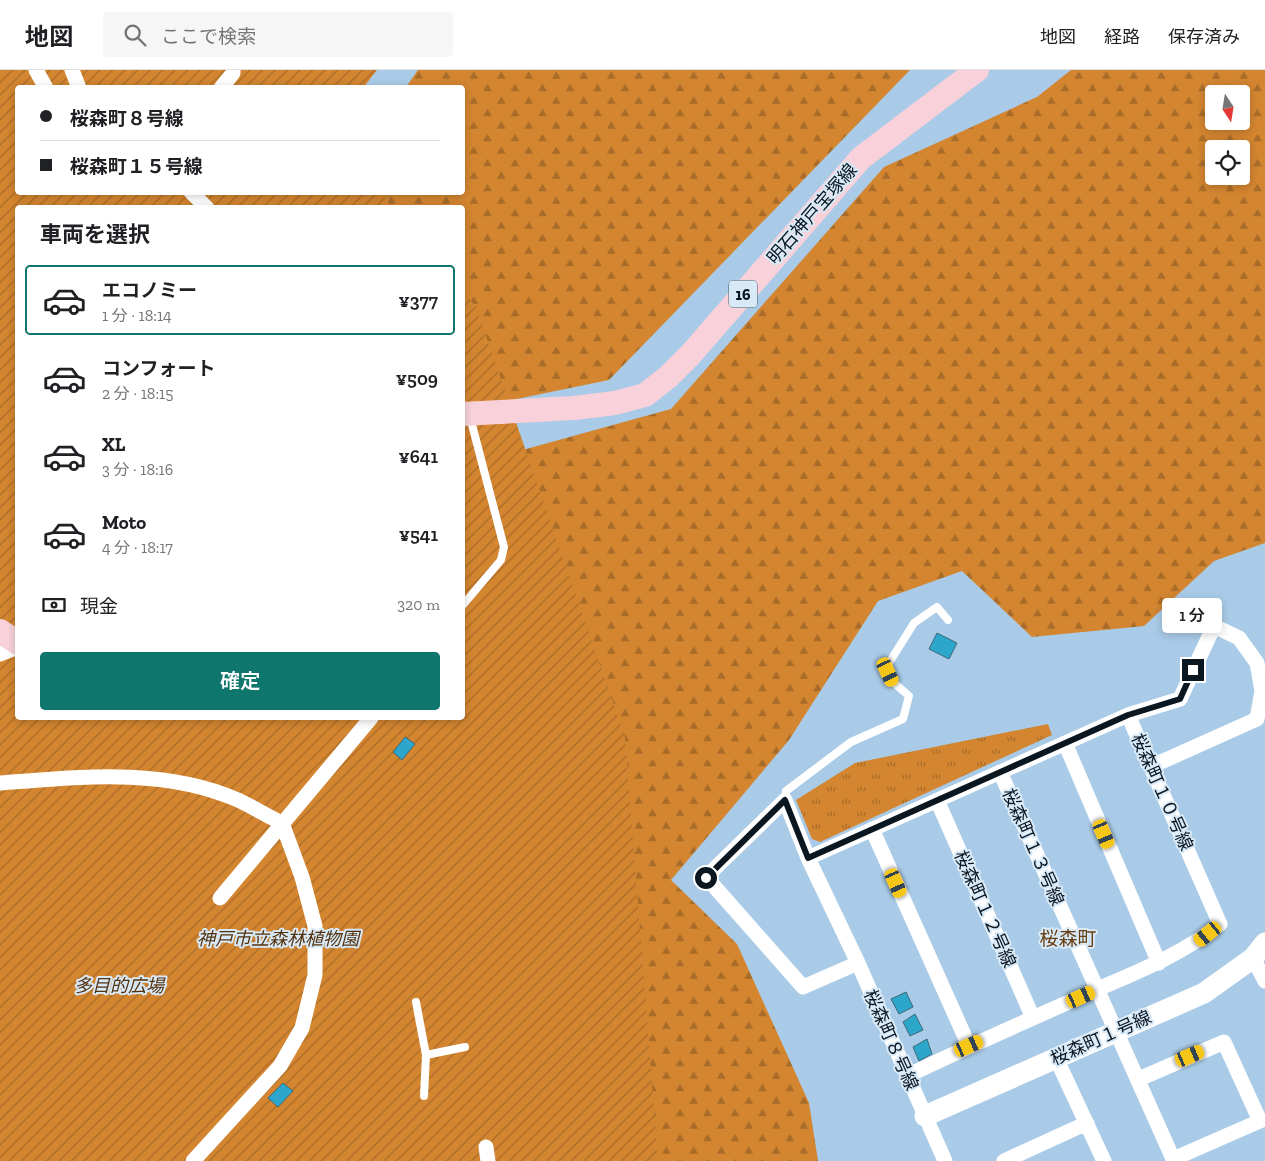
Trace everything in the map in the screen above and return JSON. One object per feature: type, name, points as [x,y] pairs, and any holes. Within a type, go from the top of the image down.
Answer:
[{"type":"main road","name":"明石神戸宝塚線","points":[[466,413],[574,408],[615,403],[646,395],[668,378],[691,354],[861,158],[977,70]]},
{"type":"main road","points":[[0,631],[15,643]]},
{"type":"street","points":[[36,70],[44,85]]},
{"type":"street","points":[[72,70],[78,85]]},
{"type":"street","points":[[223,85],[233,70]]},
{"type":"street","points":[[194,195],[204,205]]},
{"type":"street","points":[[1128,715],[1180,699],[1214,626],[1239,638],[1257,662],[1262,691],[1256,719],[1152,766]]},
{"type":"street","points":[[0,654],[15,646]]},
{"type":"street","name":"桜森町１０号線","points":[[808,858],[1128,715],[1152,766],[1220,924],[1196,943],[1159,962],[969,1046],[907,1076]]},
{"type":"street","points":[[220,898],[369,720]]},
{"type":"street","points":[[1065,742],[1159,962]]},
{"type":"street","name":"桜森町１３号線","points":[[1000,772],[1096,990],[1139,1079],[1174,1160]]},
{"type":"street","points":[[0,783],[102,775],[180,783],[237,800],[282,823],[302,876],[315,926],[316,975],[302,1028],[280,1066],[194,1161]]},
{"type":"street","points":[[785,800],[706,878],[803,987],[858,963]]},
{"type":"street","name":"桜森町８号線","points":[[785,800],[808,858],[858,963],[945,1161]]},
{"type":"street","name":"桜森町１２号線","points":[[937,800],[1033,1018]]},
{"type":"street","points":[[872,829],[969,1046]]},
{"type":"street","points":[[1259,951],[1265,981]]},
{"type":"street","name":"桜森町１号線","points":[[925,1116],[1204,993],[1259,951]]},
{"type":"street","points":[[1139,1079],[1224,1042],[1260,1120],[1174,1160]]},
{"type":"street","points":[[1056,1058],[1104,1161]]},
{"type":"street","points":[[1004,1161],[1087,1124]]},
{"type":"lane","points":[[465,602],[501,560],[504,547],[466,413]]},
{"type":"lane","points":[[785,800],[786,791],[852,742],[903,719],[909,696],[893,682],[888,672],[889,663],[914,623],[937,607],[948,620]]},
{"type":"lane","points":[[416,1002],[426,1055],[424,1096]]},
{"type":"lane","points":[[426,1055],[465,1047]]},
{"type":"green space","name":"神戸市立森林植物園","points":[[0,70],[377,70],[365,85],[15,85],[15,195],[382,195],[390,205],[15,205],[15,720],[465,720],[465,293],[476,307],[625,737],[658,1161],[0,1161]]},
{"type":"green space","points":[[418,70],[910,70],[609,380],[502,402],[465,368],[465,205],[366,205],[363,195],[465,195],[465,85],[407,85]]},
{"type":"green space","points":[[1071,70],[1265,70],[1265,543],[1214,561],[1144,626],[1032,637],[962,571],[878,601],[789,740],[671,880],[737,944],[809,1103],[818,1161],[613,1161],[508,454],[671,409],[884,167],[1037,97]]},
{"type":"green space","points":[[1048,724],[1052,735],[820,842],[812,839],[796,800],[855,763]]},
{"type":"building","points":[[937,633],[957,643],[949,659],[929,649]]},
{"type":"building","points":[[405,737],[415,744],[402,760],[393,752]]},
{"type":"building","points":[[906,992],[913,1007],[899,1014],[891,999]]},
{"type":"building","points":[[915,1014],[923,1030],[910,1036],[903,1022]]},
{"type":"building","points":[[927,1039],[932,1054],[919,1061],[913,1047]]},
{"type":"building","points":[[283,1083],[293,1091],[278,1107],[268,1098]]},
{"type":"district","name":"桜森町","points":[[1068,938]]},
{"type":"route","points":[[706,878],[785,800],[808,858],[1128,715],[1180,699],[1193,670]]},
{"type":"park label","name":"多目的広場","points":[[119,986]]}]
